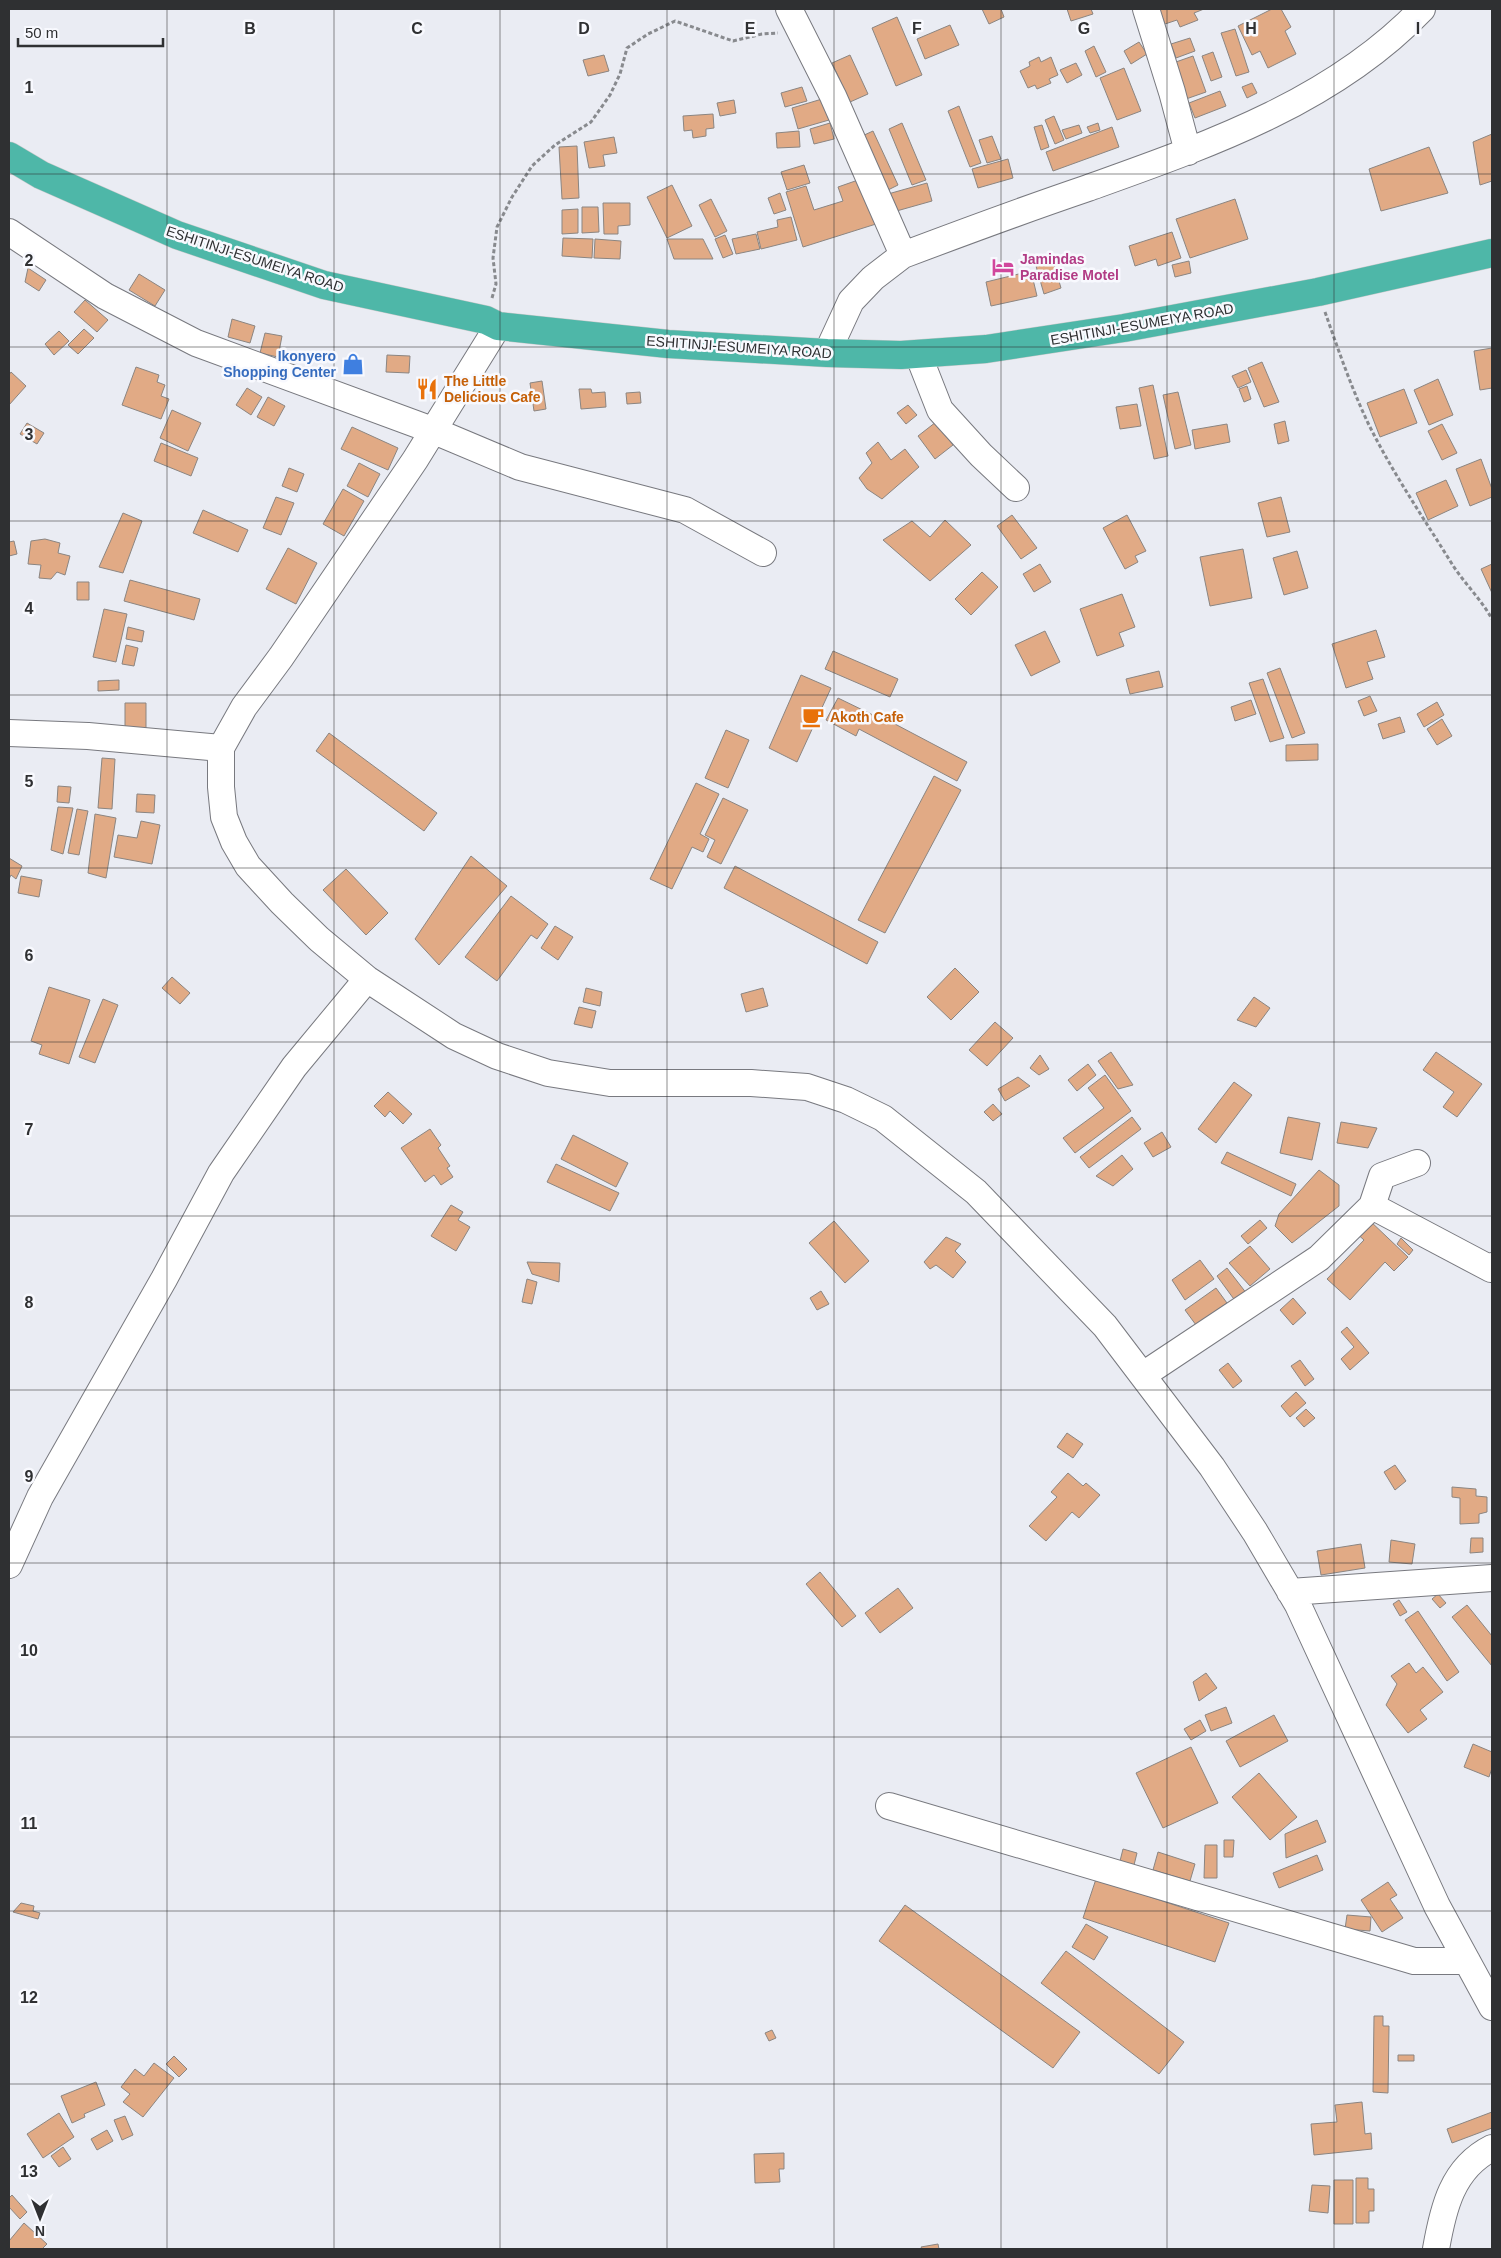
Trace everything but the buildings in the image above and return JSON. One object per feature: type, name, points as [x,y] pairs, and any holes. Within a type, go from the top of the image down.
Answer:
[{"type":"highway","name":"ESHITINJI-ESUMEIYA ROAD","points":[[9,156],[42,174],[177,235],[324,284],[492,323],[668,344],[827,353],[918,354],[986,350],[1124,328],[1318,292],[1492,253]]},
{"type":"street","points":[[788,9],[833,96],[903,255]]},
{"type":"street","points":[[1146,9],[1172,92],[1188,152]]},
{"type":"street","points":[[827,353],[851,300],[873,278],[903,255],[1188,152],[1280,112],[1351,70],[1422,9]]},
{"type":"street","points":[[9,232],[105,296],[196,343],[432,430],[520,467],[685,510],[763,553]]},
{"type":"street","points":[[492,323],[415,460],[244,707],[222,748],[220,787],[224,817],[234,842],[248,866],[319,939],[367,979],[454,1036],[497,1056],[548,1073],[610,1083],[703,1082],[807,1086],[846,1100],[883,1118],[976,1192],[1105,1326],[1212,1467],[1255,1532],[1290,1592],[1437,1906],[1492,2007]]},
{"type":"street","points":[[918,354],[940,410],[981,455],[1016,488]]},
{"type":"street","points":[[9,732],[118,738],[222,748]]},
{"type":"street","points":[[9,1565],[40,1497],[164,1280],[220,1173],[294,1067],[367,979]]},
{"type":"street","points":[[1142,1375],[1319,1258],[1372,1206],[1382,1176],[1417,1163]]},
{"type":"street","points":[[1372,1206],[1491,1269],[1492,1266]]},
{"type":"street","points":[[1290,1592],[1492,1578]]},
{"type":"street","points":[[889,1806],[1414,1961],[1468,1961]]},
{"type":"street","points":[[1436,2249],[1441,2220],[1455,2182],[1479,2155],[1492,2148]]},
{"type":"path","points":[[492,323],[496,284],[493,258],[498,227],[512,197],[532,166],[555,145],[590,122],[613,88],[620,74],[627,48],[648,34],[675,21],[733,41],[762,34],[800,32]]},
{"type":"path","points":[[1318,292],[1339,353],[1368,423],[1460,578],[1486,608],[1492,619]]},
{"type":"place","name":"Jamindas Paradise Motel","points":[[1003,267]]},
{"type":"place","name":"Ikonyero Shopping Center","points":[[353,364]]},
{"type":"place","name":"The Little Delicious Cafe","points":[[427,389]]},
{"type":"place","name":"Akoth Cafe","points":[[813,717]]}]
